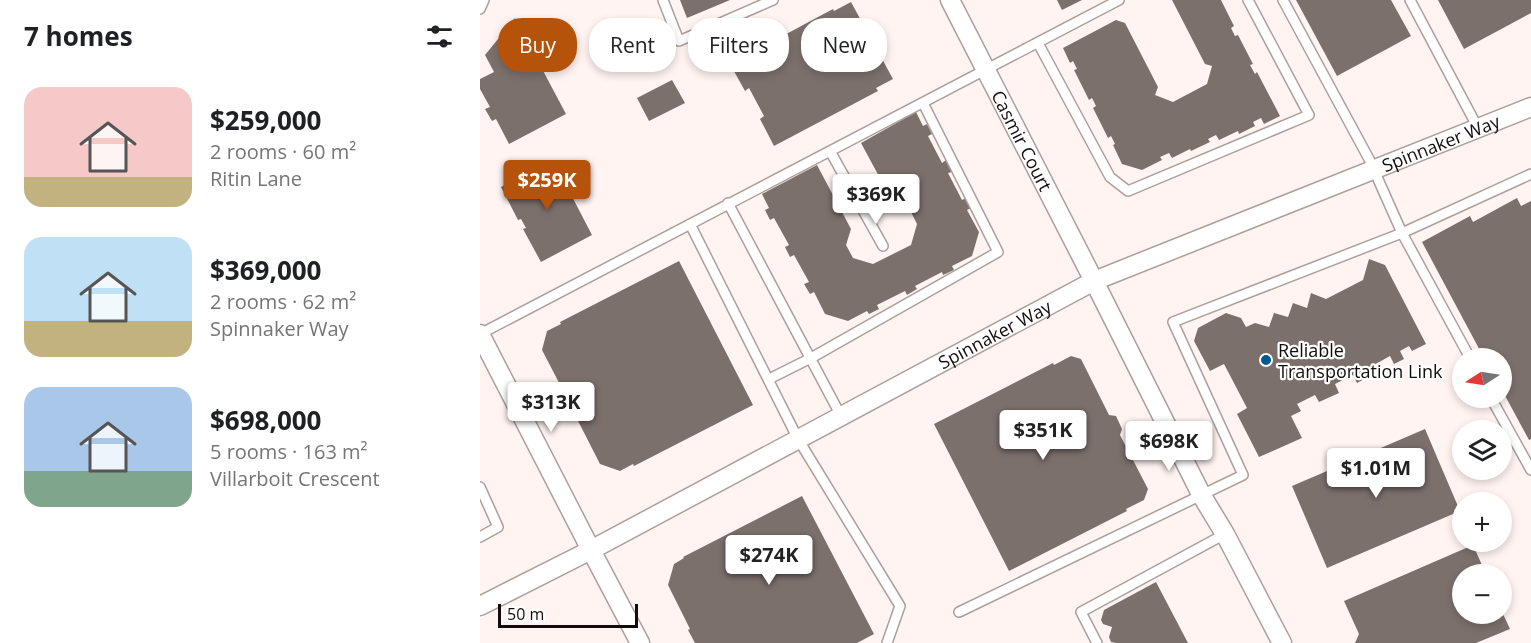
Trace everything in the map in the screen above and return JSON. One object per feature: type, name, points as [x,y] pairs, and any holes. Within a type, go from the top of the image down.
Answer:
[{"type":"street","name":"Casmir Court","points":[[950,0],[1202,496],[1225,534],[1281,643]]},
{"type":"street","name":"Spinnaker Way","points":[[480,606],[591,550],[1094,281],[1531,107]]},
{"type":"street","points":[[480,334],[640,643]]},
{"type":"lane","points":[[480,9],[484,0]]},
{"type":"lane","points":[[663,0],[679,41],[773,0]]},
{"type":"lane","points":[[480,334],[1119,0]]},
{"type":"lane","points":[[1038,43],[1110,177],[1128,191],[1309,115],[1248,0]]},
{"type":"lane","points":[[1283,0],[1374,170],[1402,233],[1465,348]]},
{"type":"lane","points":[[1410,0],[1478,128]]},
{"type":"lane","points":[[769,379],[998,252],[923,103]]},
{"type":"lane","points":[[830,151],[883,246]]},
{"type":"lane","points":[[959,612],[1243,475],[1173,322],[1402,233],[1531,174]]},
{"type":"lane","points":[[728,203],[842,416]]},
{"type":"lane","points":[[690,224],[798,439],[900,606],[887,643]]},
{"type":"lane","points":[[1497,408],[1531,470]]},
{"type":"lane","points":[[480,487],[498,527],[480,537]]},
{"type":"lane","points":[[1097,643],[1081,612],[1225,534]]},
{"type":"building","points":[[680,0],[730,0],[687,18]]},
{"type":"building","points":[[1057,0],[1082,0],[1062,10]]},
{"type":"building","points":[[1172,0],[1221,0],[1234,26],[1231,28],[1235,36],[1238,35],[1253,64],[1250,65],[1255,74],[1257,72],[1280,116],[1264,124],[1261,118],[1253,122],[1255,126],[1219,140],[1216,135],[1208,139],[1210,142],[1172,158],[1169,153],[1160,157],[1162,160],[1142,170],[1122,164],[1111,136],[1108,138],[1093,108],[1096,106],[1092,98],[1089,100],[1074,70],[1077,69],[1073,61],[1070,63],[1063,48],[1116,20],[1125,23],[1158,87],[1155,95],[1173,102],[1207,84],[1212,66],[1205,64]]},
{"type":"building","points":[[1296,0],[1391,0],[1411,36],[1337,76]]},
{"type":"building","points":[[1438,0],[1531,0],[1531,13],[1464,49]]},
{"type":"building","points":[[851,2],[860,18],[816,18],[833,9],[834,11]]},
{"type":"building","points":[[801,26],[801,72],[887,72],[887,68],[893,79],[876,88],[878,91],[774,146],[760,119],[764,116],[749,88],[745,91],[734,72],[789,72],[789,32]]},
{"type":"building","points":[[498,39],[498,72],[544,72],[566,114],[509,144],[496,119],[492,121],[485,109],[490,107],[480,89],[480,79],[494,72],[485,55]]},
{"type":"building","points":[[672,80],[685,103],[649,121],[637,98]]},
{"type":"building","points":[[916,112],[923,126],[927,124],[932,134],[928,136],[942,163],[946,160],[952,172],[948,173],[962,200],[966,198],[971,208],[967,210],[979,232],[972,256],[952,266],[954,270],[943,275],[942,272],[915,286],[917,289],[907,295],[905,291],[877,305],[879,309],[869,314],[867,311],[848,321],[825,314],[814,292],[810,294],[804,284],[809,282],[794,255],[790,257],[785,247],[789,245],[774,218],[770,220],[765,210],[769,208],[762,194],[817,165],[851,229],[846,245],[853,258],[873,264],[911,245],[917,224],[910,210],[895,206],[861,143]]},
{"type":"building","points":[[553,160],[592,235],[541,262],[523,229],[526,228],[521,219],[518,220],[501,187]]},
{"type":"building","points":[[1517,198],[1521,206],[1531,201],[1531,439],[1529,440],[1512,408],[1512,348],[1479,348],[1422,242],[1470,216],[1473,222]]},
{"type":"building","points":[[1369,259],[1385,265],[1426,344],[1412,351],[1409,346],[1400,351],[1404,359],[1394,364],[1390,356],[1372,366],[1376,373],[1357,383],[1353,375],[1335,384],[1339,393],[1319,402],[1315,395],[1297,404],[1301,411],[1291,416],[1302,438],[1259,457],[1237,414],[1247,408],[1224,364],[1210,371],[1194,341],[1198,328],[1226,313],[1241,318],[1246,327],[1255,323],[1269,327],[1274,313],[1288,317],[1293,303],[1307,308],[1311,293],[1326,299],[1363,280]]},
{"type":"building","points":[[679,261],[753,405],[620,471],[600,464],[573,415],[566,401],[567,398],[542,350],[547,331],[561,324],[560,322]]},
{"type":"building","points":[[1071,356],[1081,359],[1109,415],[1116,416],[1122,429],[1120,435],[1148,489],[1144,500],[1126,509],[1127,511],[1009,571],[934,424]]},
{"type":"building","points":[[1425,429],[1452,492],[1452,514],[1327,568],[1292,486]]},
{"type":"building","points":[[802,496],[874,634],[857,643],[695,643],[668,585],[674,564],[683,557]]},
{"type":"building","points":[[1457,552],[1476,552],[1482,564],[1452,564],[1452,624],[1508,624],[1510,629],[1476,643],[1355,643],[1359,634],[1344,601]]},
{"type":"building","points":[[1156,582],[1188,643],[1111,642],[1109,637],[1112,627],[1103,624],[1101,620],[1104,610]]},
{"type":"place","name":"Reliable Transportation Link","points":[[1266,360]]}]
